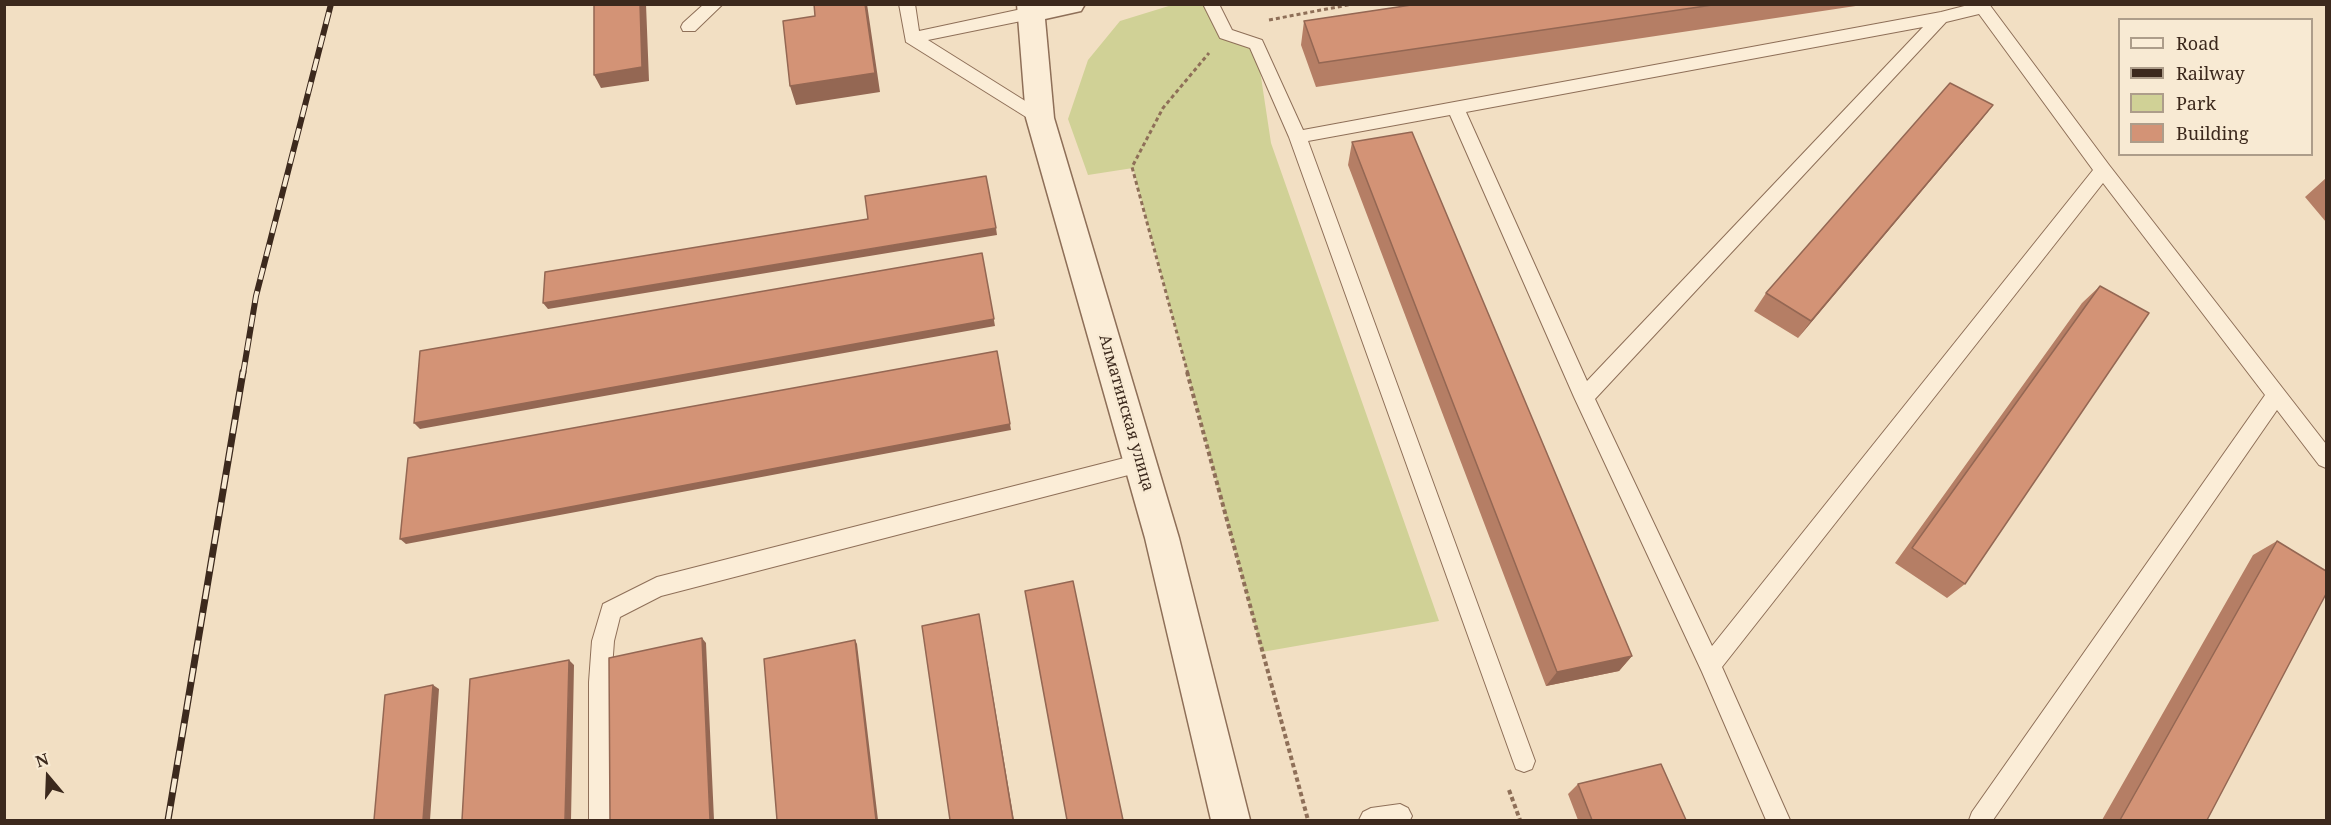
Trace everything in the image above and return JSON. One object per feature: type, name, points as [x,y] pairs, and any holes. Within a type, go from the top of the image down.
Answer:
[{"type":"street","points":[[1031,9],[1072,4]]},
{"type":"street","name":"Алматинская улица","points":[[1031,9],[1040,117],[1162,538],[1231,820]]},
{"type":"lane","points":[[689,27],[715,4]]},
{"type":"lane","points":[[907,4],[912,38],[1040,117]]},
{"type":"lane","points":[[1211,4],[1226,34],[1256,44],[1298,137],[1524,761]]},
{"type":"lane","points":[[1298,137],[1941,18],[1981,6],[2103,170],[2326,459]]},
{"type":"lane","points":[[912,38],[1031,9]]},
{"type":"lane","points":[[1584,397],[1941,18]]},
{"type":"lane","points":[[1455,107],[1584,397],[1710,665],[1778,820]]},
{"type":"lane","points":[[1710,665],[2103,170]]},
{"type":"lane","points":[[1980,820],[2276,395]]},
{"type":"lane","points":[[600,820],[600,682],[603,641],[611,611],[657,587],[1140,464]]},
{"type":"lane","points":[[1371,820],[1400,816]]},
{"type":"path","points":[[1132,167],[1308,820]]},
{"type":"green space","points":[[1172,5],[1211,5],[1226,34],[1256,44],[1271,143],[1439,621],[1262,652],[1133,168],[1088,175],[1068,119],[1088,60],[1120,21]]},
{"type":"building","points":[[594,4],[640,4],[642,67],[594,75]]},
{"type":"building","points":[[814,4],[865,4],[875,73],[790,86],[783,21],[815,16]]},
{"type":"building","points":[[1418,4],[1719,4],[1319,63],[1304,21]]},
{"type":"building","points":[[1950,83],[1993,105],[1811,321],[1766,293]]},
{"type":"building","points":[[1412,132],[1632,656],[1557,672],[1352,142]]},
{"type":"building","points":[[986,176],[996,228],[543,303],[545,272],[868,219],[865,196]]},
{"type":"building","points":[[982,253],[994,319],[414,423],[420,351]]},
{"type":"building","points":[[2100,286],[2149,313],[1965,584],[1912,548]]},
{"type":"building","points":[[997,351],[1010,424],[400,539],[408,458]]},
{"type":"building","points":[[2277,541],[2326,571],[2326,594],[2207,820],[2120,820]]},
{"type":"building","points":[[1073,581],[1123,820],[1067,820],[1025,591]]},
{"type":"building","points":[[979,614],[1013,820],[950,820],[922,626]]},
{"type":"building","points":[[702,638],[710,820],[610,820],[609,658]]},
{"type":"building","points":[[855,640],[876,820],[777,820],[764,659]]},
{"type":"building","points":[[569,660],[565,820],[462,820],[470,679]]},
{"type":"building","points":[[433,685],[423,820],[374,820],[385,695]]},
{"type":"building","points":[[1661,764],[1686,820],[1592,820],[1578,784]]},
{"type":"railway","points":[[243,374],[256,296],[331,4]]},
{"type":"railway","points":[[168,820],[243,372]]}]
